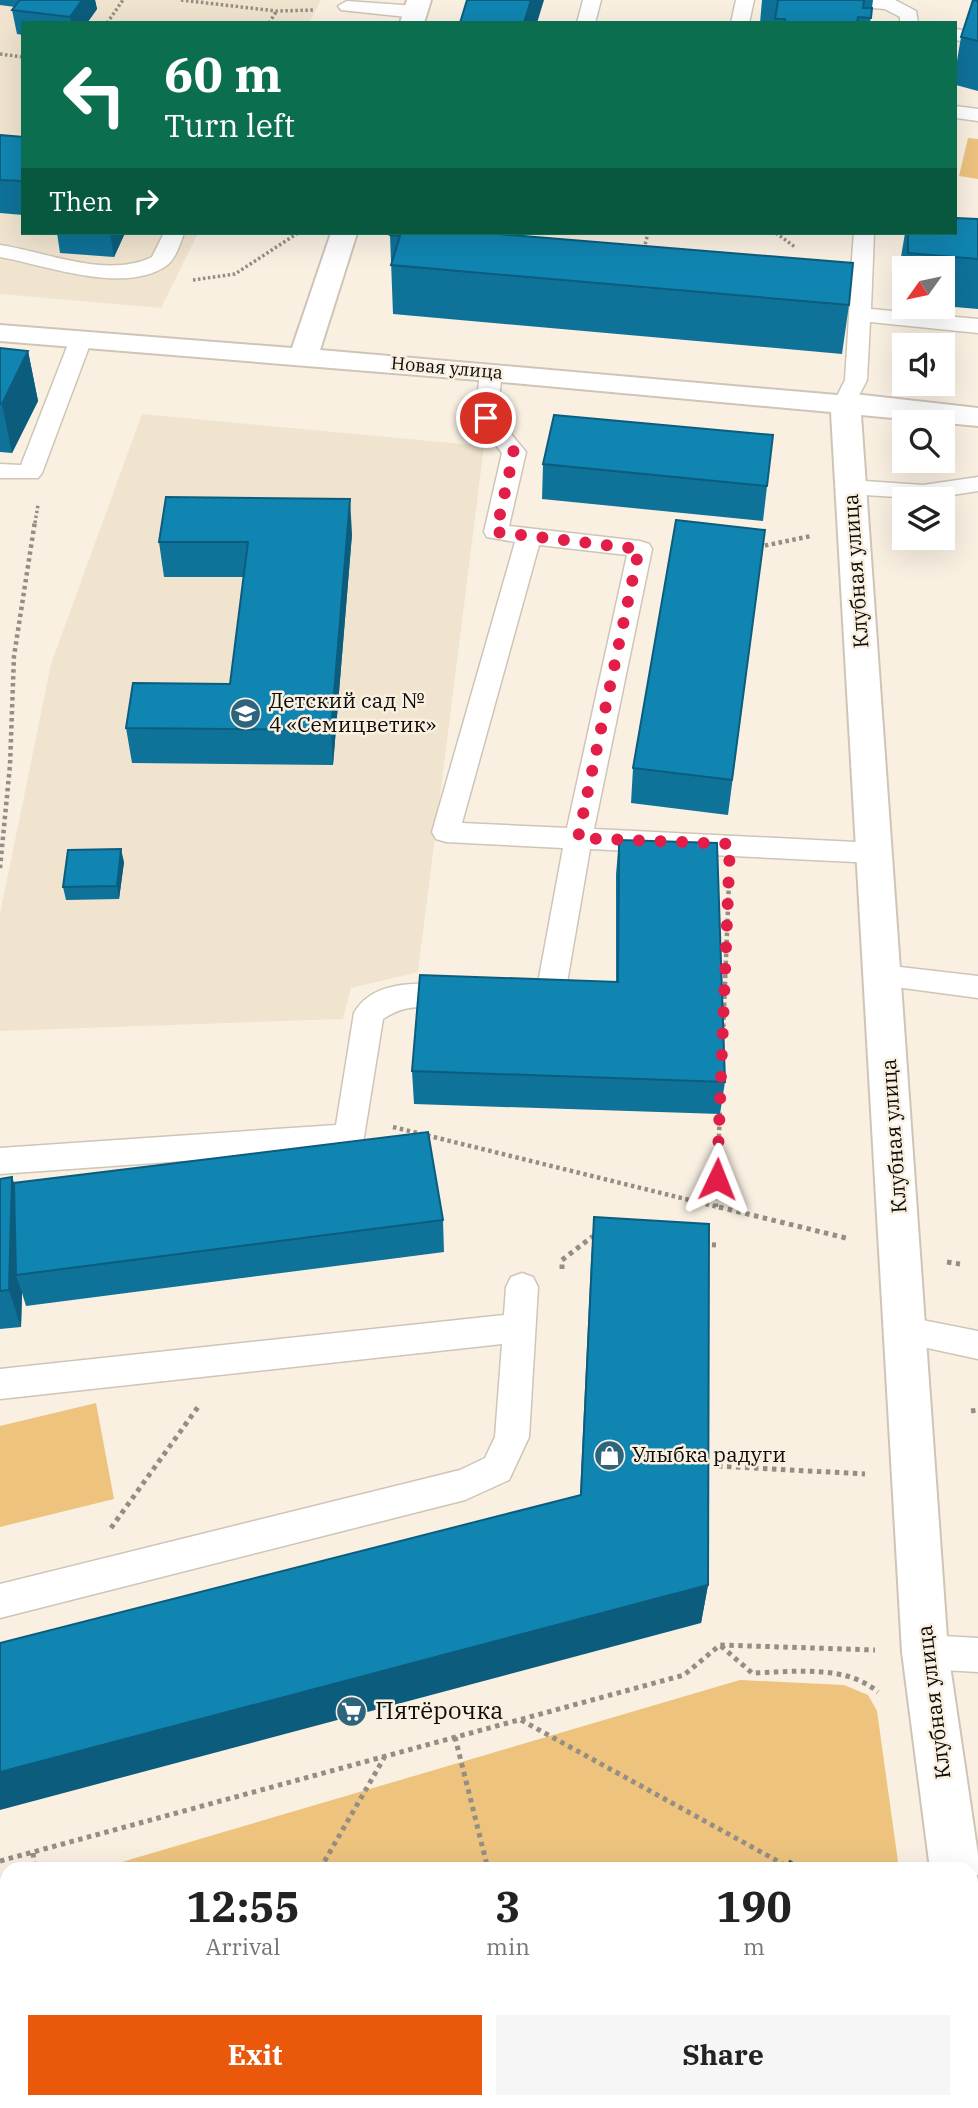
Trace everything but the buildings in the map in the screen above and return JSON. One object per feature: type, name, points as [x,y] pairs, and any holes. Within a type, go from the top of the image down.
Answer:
[{"type":"street","points":[[304,356],[343,235]]},
{"type":"street","name":"Новая улица","points":[[0,333],[304,356],[845,402],[978,416]]},
{"type":"street","name":"Клубная улица","points":[[845,402],[907,1331],[925,1652],[954,1862]]},
{"type":"lane","points":[[587,21],[592,0]]},
{"type":"lane","points":[[740,21],[745,0]]},
{"type":"lane","points":[[837,0],[889,4],[909,15],[909,21]]},
{"type":"lane","points":[[347,6],[416,11]]},
{"type":"lane","points":[[957,35],[978,39]]},
{"type":"lane","points":[[957,112],[978,115]]},
{"type":"lane","points":[[0,251],[70,266],[132,271],[150,267],[162,259],[173,235]]},
{"type":"lane","points":[[845,402],[856,380],[864,235]]},
{"type":"lane","points":[[790,273],[862,278]]},
{"type":"lane","points":[[860,315],[978,326]]},
{"type":"lane","points":[[0,471],[30,473],[81,339]]},
{"type":"lane","points":[[0,1161],[349,1137],[369,1013],[395,996],[550,994],[578,838],[639,549],[496,532],[514,452],[486,418],[491,372]]},
{"type":"lane","points":[[851,503],[978,484]]},
{"type":"lane","points":[[529,536],[446,832],[875,853]]},
{"type":"lane","points":[[883,976],[978,987]]},
{"type":"lane","points":[[0,1601],[465,1484],[497,1469],[512,1437],[522,1287]]},
{"type":"lane","points":[[0,1384],[519,1328]]},
{"type":"lane","points":[[907,1331],[978,1345]]},
{"type":"lane","points":[[925,1652],[978,1655]]},
{"type":"path","points":[[108,21],[123,0]]},
{"type":"path","points":[[181,0],[276,11],[347,6]]},
{"type":"path","points":[[270,21],[276,11]]},
{"type":"path","points":[[0,54],[21,57]]},
{"type":"path","points":[[189,281],[235,274],[295,235]]},
{"type":"path","points":[[643,253],[648,235]]},
{"type":"path","points":[[0,868],[10,765],[14,656],[39,509],[30,473]]},
{"type":"path","points":[[756,548],[800,540],[851,503]]},
{"type":"path","points":[[723,1039],[730,844]]},
{"type":"path","points":[[716,1207],[720,1109]]},
{"type":"path","points":[[352,1117],[862,1241]]},
{"type":"path","points":[[519,1328],[561,1289],[562,1260],[592,1237],[606,1238]]},
{"type":"path","points":[[688,1243],[716,1245]]},
{"type":"path","points":[[72,1583],[233,1358]]},
{"type":"path","points":[[971,1411],[978,1410]]},
{"type":"path","points":[[718,1466],[915,1476]]},
{"type":"path","points":[[0,1861],[684,1675],[720,1645],[925,1652]]},
{"type":"path","points":[[720,1645],[752,1673],[845,1674],[873,1684],[884,1699]]},
{"type":"path","points":[[521,1720],[779,1862]]},
{"type":"path","points":[[455,1737],[486,1862]]},
{"type":"path","points":[[324,1862],[385,1756]]},
{"type":"path","points":[[33,1853],[34,1862]]},
{"type":"shaded area","points":[[0,0],[321,0],[310,21],[21,21],[21,235],[197,235],[161,308],[0,294]]},
{"type":"shaded area","points":[[968,138],[978,139],[978,179],[959,176]]},
{"type":"shaded area","name":"Детский сад № 4 «Семицветик»","points":[[142,414],[484,446],[418,972],[351,988],[343,1019],[0,1031],[0,914],[51,664]]},
{"type":"shaded area","points":[[96,1403],[114,1499],[0,1527],[0,1426]]},
{"type":"shaded area","points":[[740,1680],[844,1685],[868,1695],[877,1711],[898,1862],[122,1862]]},
{"type":"place","name":"Детский сад № 4 «Семицветик»","points":[[246,713]]},
{"type":"place","name":"Улыбка радуги","points":[[609,1455]]},
{"type":"place","name":"Пятёрочка","points":[[352,1711]]},
{"type":"route","points":[[486,418],[514,452],[496,532],[639,549],[578,838],[730,844],[717,1179]]}]
